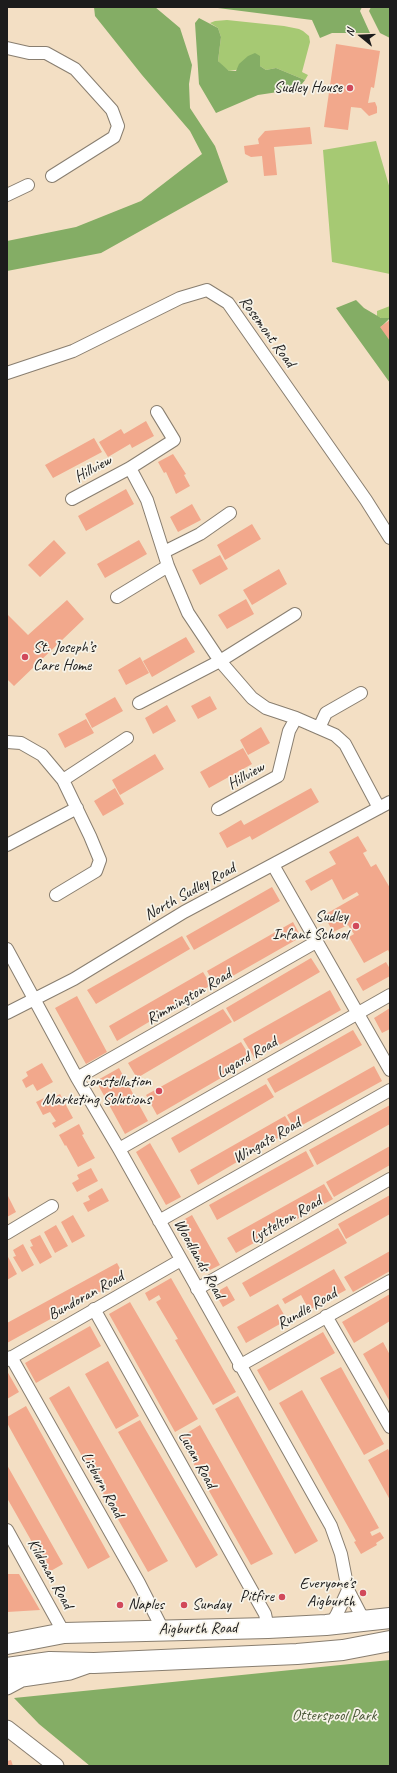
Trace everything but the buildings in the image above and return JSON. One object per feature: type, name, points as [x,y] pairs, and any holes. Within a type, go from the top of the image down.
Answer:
[{"type":"highway","name":"Aigburth Road","points":[[7,1644],[64,1633],[268,1628],[326,1625],[384,1619]]},
{"type":"highway","name":"Aigburth Road","points":[[7,1668],[50,1662],[94,1663],[297,1654],[343,1650],[390,1641]]},
{"type":"street","points":[[7,48],[29,53],[46,54],[75,68],[112,110],[118,126],[114,137],[52,176]]},
{"type":"street","points":[[7,195],[28,185]]},
{"type":"street","name":"Rosemont Road","points":[[7,373],[73,351],[180,298],[207,290],[228,303],[366,500],[390,538]]},
{"type":"street","name":"Hillview","points":[[72,499],[130,468],[174,440],[157,412]]},
{"type":"street","name":"Hillview","points":[[130,468],[147,500],[168,566],[188,613],[220,661],[257,701],[266,708],[320,728],[335,735],[345,744],[379,808]]},
{"type":"street","points":[[164,552],[202,533],[230,513]]},
{"type":"street","points":[[117,597],[168,566]]},
{"type":"street","points":[[139,703],[220,661],[295,614]]},
{"type":"street","points":[[320,728],[326,713],[361,693]]},
{"type":"street","name":"Hillview","points":[[218,809],[278,776],[289,731],[296,718]]},
{"type":"street","points":[[63,780],[127,738]]},
{"type":"street","points":[[7,742],[21,743],[42,755],[63,780],[100,860],[96,871],[56,895]]},
{"type":"street","name":"North Sudley Road","points":[[7,1013],[74,979],[174,917],[390,802]]},
{"type":"street","points":[[7,845],[77,808]]},
{"type":"street","points":[[273,865],[390,1070]]},
{"type":"street","name":"Rimmington Road","points":[[77,1078],[316,942]]},
{"type":"street","name":"Woodlands Road","points":[[7,949],[77,1078],[119,1149],[239,1366],[331,1526],[341,1554],[348,1590],[361,1614],[370,1620],[384,1619]]},
{"type":"street","name":"Lugard Road","points":[[119,1149],[390,995]]},
{"type":"street","name":"Wingate Road","points":[[159,1221],[390,1090]]},
{"type":"street","name":"Lyttelton Road","points":[[197,1289],[390,1179]]},
{"type":"street","points":[[7,1233],[52,1206]]},
{"type":"street","name":"Bundoran Road","points":[[9,1358],[181,1260]]},
{"type":"street","name":"Rundle Road","points":[[239,1366],[390,1280]]},
{"type":"street","name":"Lucan Road","points":[[94,1309],[265,1614],[268,1628]]},
{"type":"street","points":[[326,1316],[390,1427]]},
{"type":"street","name":"Lisburn Road","points":[[9,1358],[139,1583],[163,1630]]},
{"type":"street","name":"Kildonan Road","points":[[7,1530],[64,1633]]},
{"type":"street","points":[[326,1625],[333,1621],[348,1590]]},
{"type":"street","points":[[7,1687],[22,1679],[70,1672],[94,1663]]},
{"type":"street","points":[[7,1728],[56,1766]]},
{"type":"green space","points":[[94,7],[155,7],[180,28],[192,65],[189,84],[190,108],[215,146],[228,182],[101,253],[7,271],[7,241],[76,227],[141,201],[202,154],[190,131],[142,75],[95,16]]},
{"type":"green space","points":[[210,7],[362,7],[360,11],[370,33],[332,33],[320,38],[312,20]]},
{"type":"green space","points":[[371,7],[390,7],[390,38],[380,33],[369,11]]},
{"type":"green space","points":[[199,18],[218,28],[221,37],[218,61],[229,71],[236,71],[239,64],[248,56],[255,53],[260,56],[260,66],[266,70],[276,68],[305,80],[298,89],[258,95],[216,113],[199,84],[195,23]]},
{"type":"green space","points":[[227,20],[284,26],[303,31],[309,36],[310,42],[302,72],[308,75],[305,80],[276,68],[266,70],[260,66],[229,71],[222,66],[218,61],[221,37],[218,28],[210,23]]},
{"type":"green space","points":[[376,141],[390,189],[390,274],[332,262],[323,150]]},
{"type":"green space","points":[[356,300],[364,308],[381,318],[390,318],[381,327],[390,339],[390,383],[336,308]]},
{"type":"green space","points":[[390,306],[390,318],[381,318],[377,316],[377,311]]},
{"type":"green space","name":"Otterspool Park","points":[[390,1660],[390,1766],[90,1766],[39,1724],[14,1698]]},
{"type":"place","name":"Sudley House","points":[[350,88]]},
{"type":"place","name":"St. Joseph’s Care Home","points":[[25,657]]},
{"type":"place","name":"Sudley Infant School","points":[[356,926]]},
{"type":"place","name":"Constellation Marketing Solutions","points":[[159,1091]]},
{"type":"place","name":"Everyone's Aigburth","points":[[363,1593]]},
{"type":"place","name":"Pitfire","points":[[282,1597]]},
{"type":"place","name":"Naples","points":[[120,1605]]},
{"type":"place","name":"Sunday","points":[[184,1605]]}]
